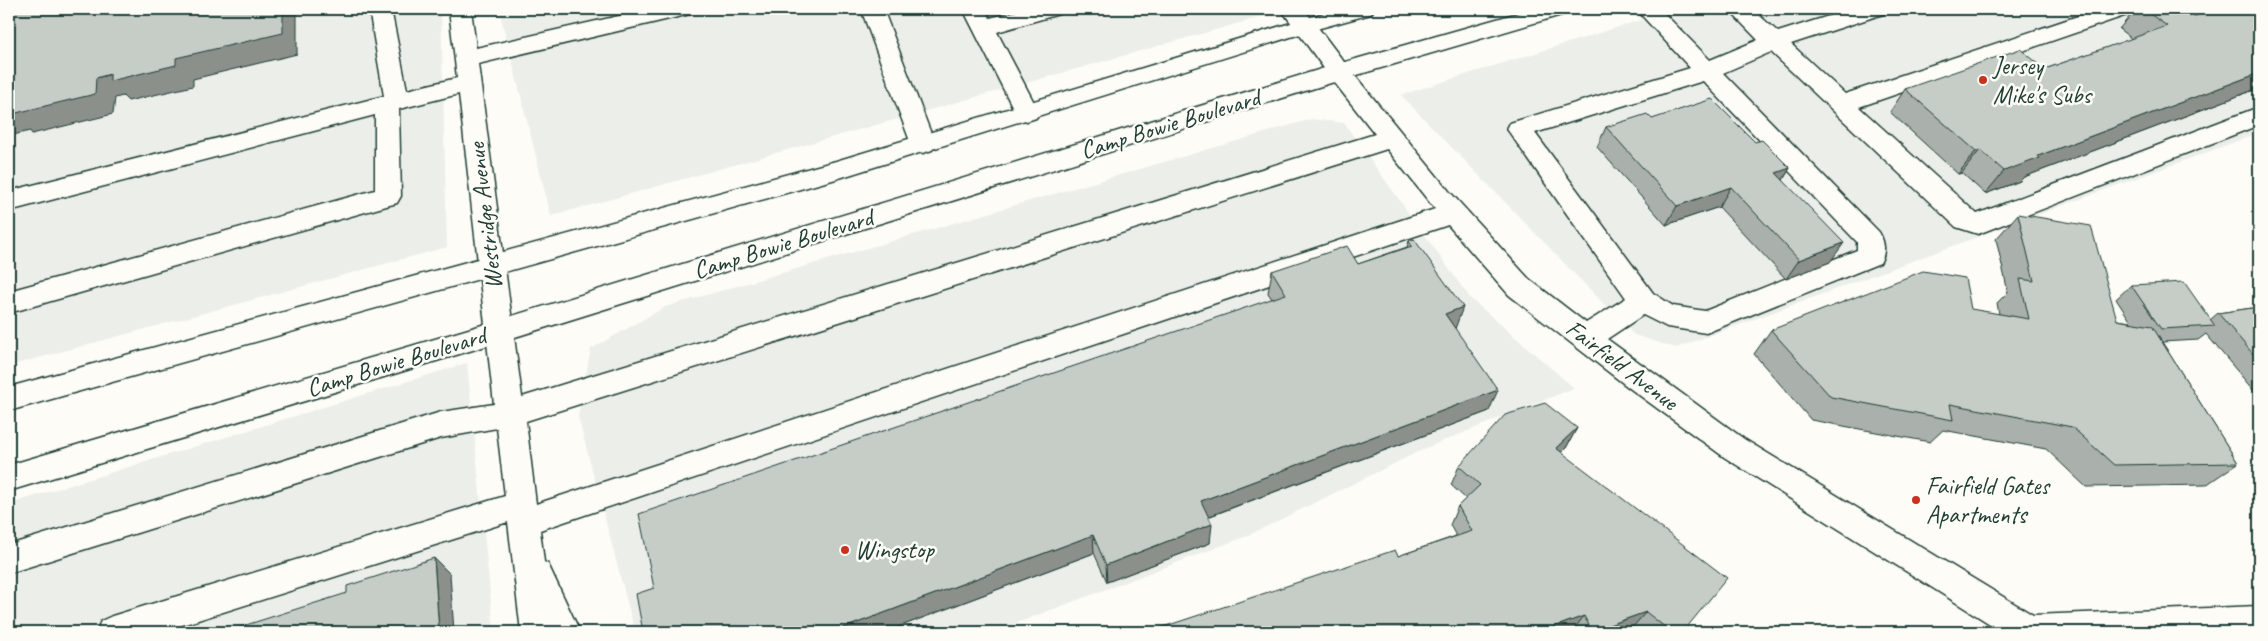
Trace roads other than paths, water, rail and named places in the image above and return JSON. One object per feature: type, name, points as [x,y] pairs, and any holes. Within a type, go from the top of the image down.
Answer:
[{"type":"main road","points":[[9,302],[388,196],[392,103],[380,9]]},
{"type":"main road","name":"Westridge Avenue","points":[[460,9],[536,632]]},
{"type":"main road","points":[[466,59],[682,9]]},
{"type":"main road","points":[[872,9],[923,144]]},
{"type":"main road","points":[[1027,112],[979,18],[1051,9]]},
{"type":"main road","points":[[9,399],[836,170],[1027,112],[1299,17],[1363,9]]},
{"type":"main road","name":"Camp Bowie Boulevard","points":[[9,478],[499,331],[1339,72],[1557,9]]},
{"type":"main road","points":[[1647,9],[1707,70],[1870,239],[1872,256],[1706,322],[1667,316],[1644,301],[1519,129],[1707,70],[1774,42],[1875,9]]},
{"type":"main road","points":[[1739,9],[1965,220],[1978,224],[2259,116]]},
{"type":"main road","points":[[1840,104],[2122,9]]},
{"type":"main road","name":"Fairfield Avenue","points":[[1299,17],[1339,72],[1453,213],[1520,287],[1734,448],[2020,632]]},
{"type":"main road","points":[[9,201],[468,83]]},
{"type":"main road","points":[[9,560],[441,425],[509,414],[1392,138]]},
{"type":"main road","points":[[112,632],[523,527],[1453,213]]},
{"type":"main road","points":[[1586,338],[1644,301]]},
{"type":"main road","points":[[523,527],[564,632]]},
{"type":"main road","points":[[2020,632],[2259,621]]},
{"type":"place","name":"Jersey Mike's Subs","points":[[1983,80]]},
{"type":"place","name":"Fairfield Gates Apartments","points":[[1916,500]]},
{"type":"place","name":"Wingstop","points":[[845,550]]}]
